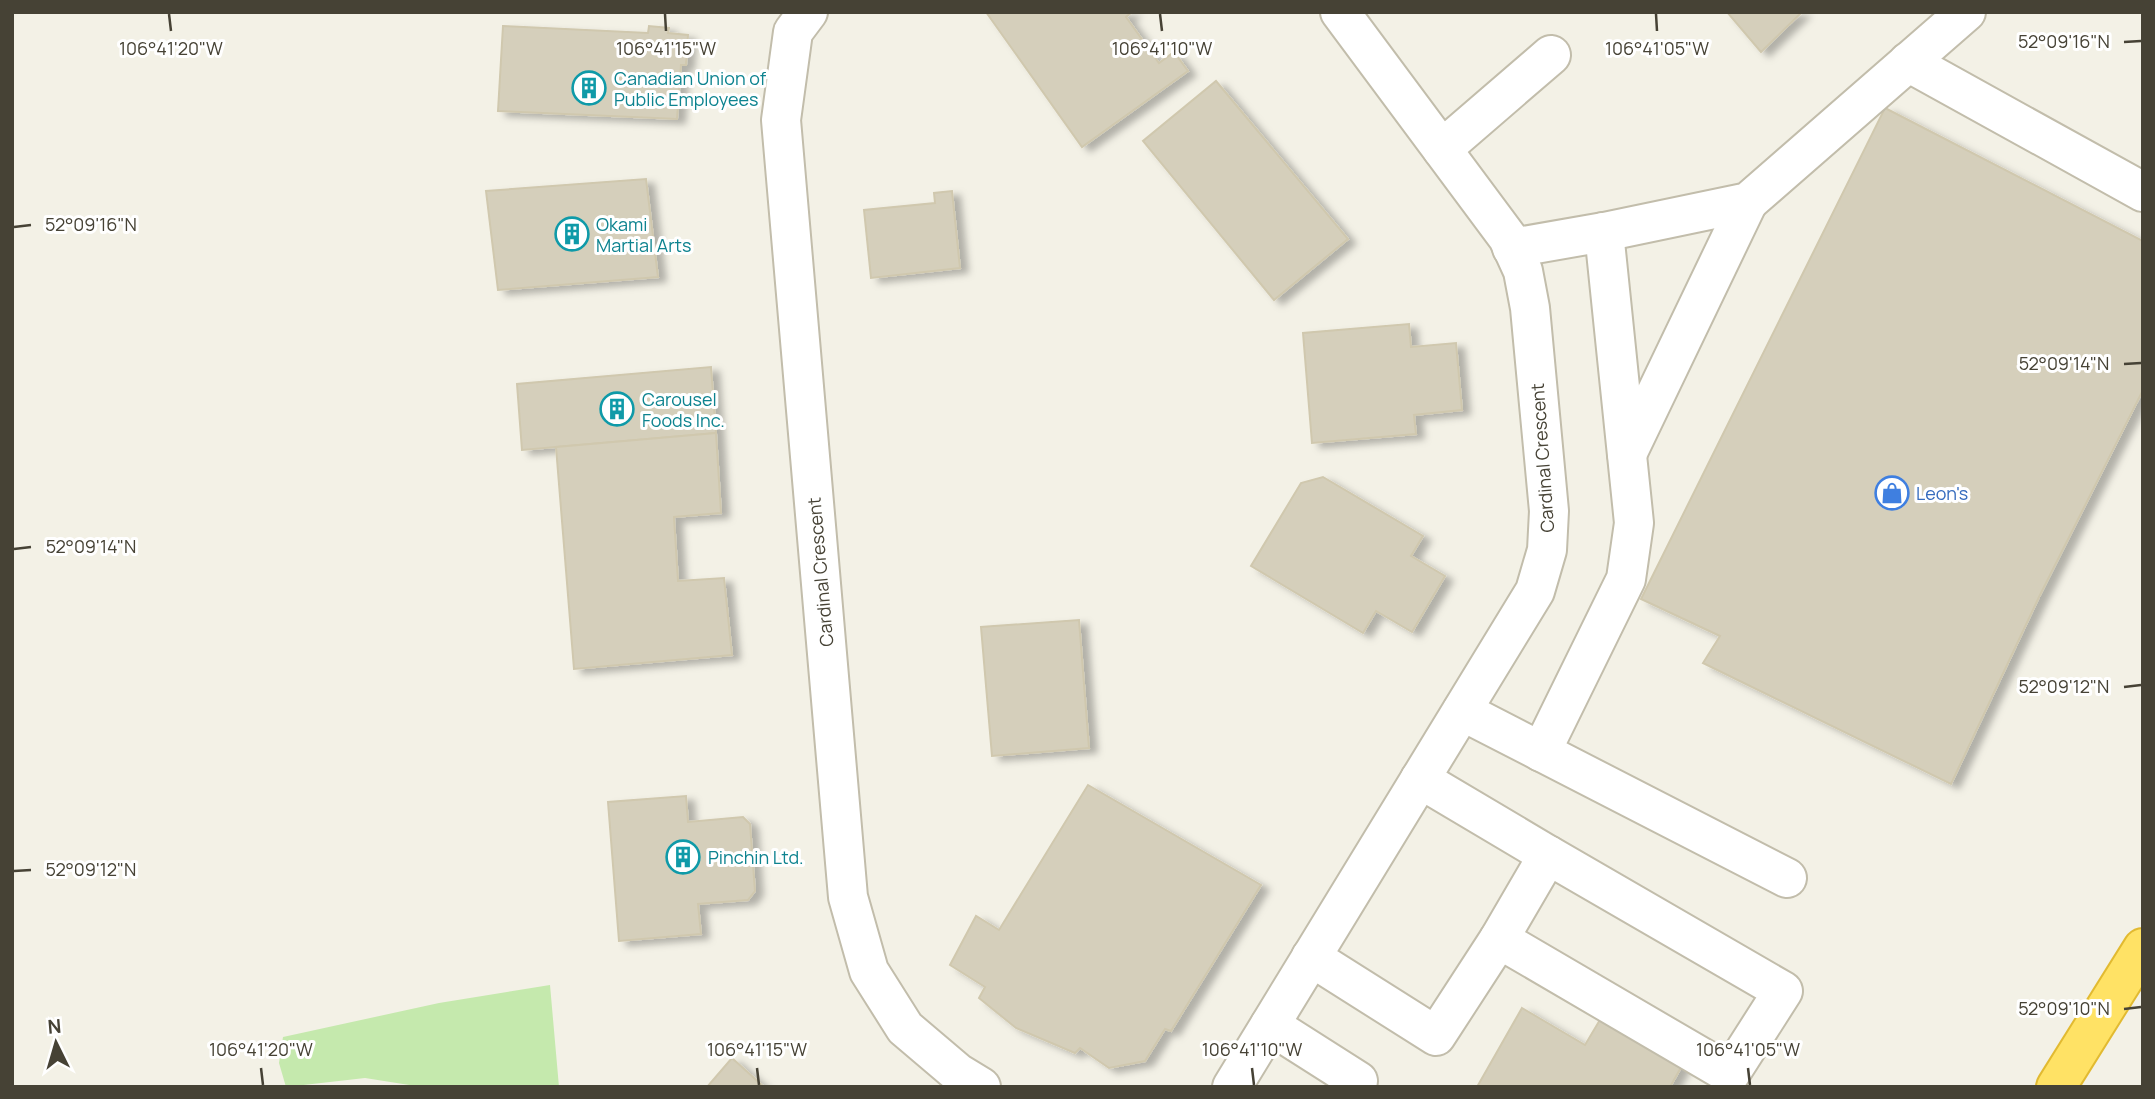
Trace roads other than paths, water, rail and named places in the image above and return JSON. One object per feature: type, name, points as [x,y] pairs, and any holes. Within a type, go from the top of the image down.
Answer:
[{"type":"highway","points":[[2056,1087],[2143,948]]},
{"type":"street","name":"Cardinal Crescent","points":[[808,12],[793,32],[781,120],[848,898],[869,971],[905,1028],[958,1073],[981,1087]]},
{"type":"street","name":"Cardinal Crescent","points":[[1232,1087],[1535,591],[1547,550],[1549,511],[1530,308],[1523,271],[1508,238],[1340,12]]},
{"type":"street","points":[[1627,454],[1748,202],[1966,12]]},
{"type":"street","points":[[1442,149],[1551,55]]},
{"type":"street","points":[[1908,62],[2143,192]]},
{"type":"street","points":[[1512,248],[1748,202]]},
{"type":"street","points":[[1541,752],[1626,579],[1634,523],[1604,232]]},
{"type":"street","points":[[1462,711],[1787,878]]},
{"type":"street","points":[[1420,779],[1783,991],[1730,1074],[1499,939]]},
{"type":"street","points":[[1311,957],[1436,1036],[1499,939],[1548,855]]},
{"type":"street","points":[[1269,1025],[1358,1081],[1355,1087]]},
{"type":"place","name":"Canadian Union of Public Employees","points":[[589,88]]},
{"type":"place","name":"Okami Martial Arts","points":[[572,234]]},
{"type":"place","name":"Carousel Foods Inc.","points":[[617,409]]},
{"type":"place","name":"Leon's","points":[[1892,493]]},
{"type":"place","name":"Pinchin Ltd.","points":[[683,857]]}]
